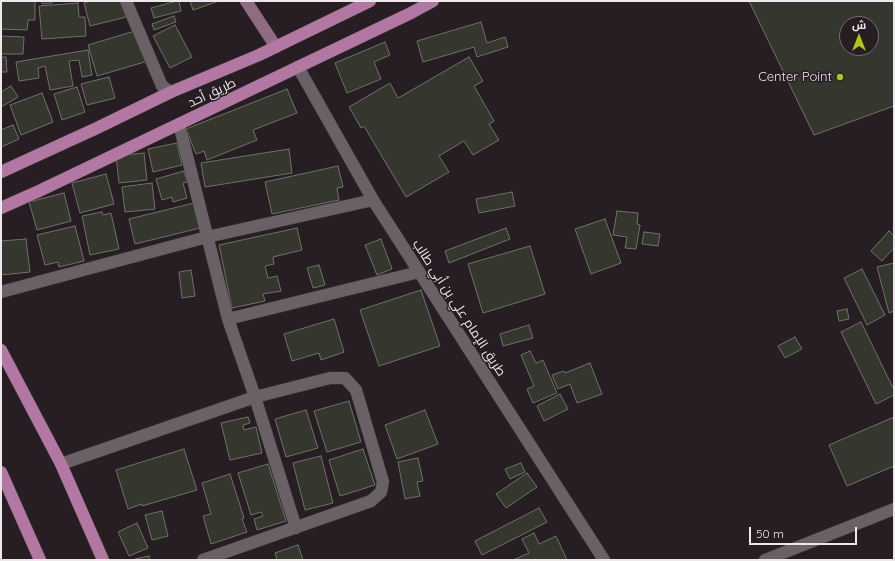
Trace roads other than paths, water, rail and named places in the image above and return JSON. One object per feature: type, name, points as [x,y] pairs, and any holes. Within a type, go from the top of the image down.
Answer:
[{"type":"main road","name":"طريق أحد","points":[[1,172],[98,128],[171,92],[276,47],[370,1]]},
{"type":"main road","name":"طريق أحد","points":[[1,208],[412,13],[433,1]]},
{"type":"main road","points":[[1,350],[61,464],[103,560]]},
{"type":"main road","points":[[1,472],[40,560]]},
{"type":"street","points":[[126,1],[162,86],[171,92]]},
{"type":"street","points":[[246,1],[276,47]]},
{"type":"street","name":"طريق الإمام علي بن أبي طالب","points":[[298,67],[373,200],[604,560]]},
{"type":"street","points":[[179,124],[228,318],[255,397],[296,528]]},
{"type":"street","points":[[1,292],[207,237],[373,200]]},
{"type":"street","points":[[228,318],[419,272]]},
{"type":"street","points":[[61,464],[255,397],[330,378],[345,378],[356,390],[383,482],[380,492],[371,501],[203,560]]},
{"type":"street","points":[[765,560],[894,509]]},
{"type":"place","name":"Center Point","points":[[840,77]]}]
